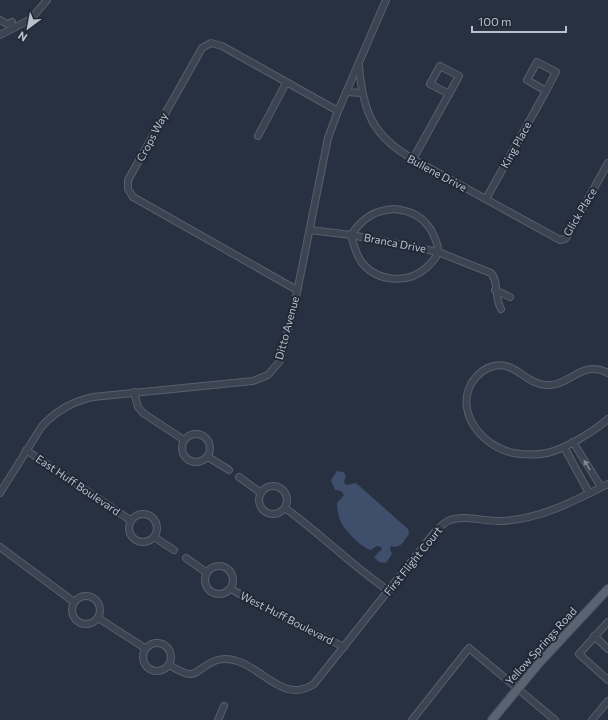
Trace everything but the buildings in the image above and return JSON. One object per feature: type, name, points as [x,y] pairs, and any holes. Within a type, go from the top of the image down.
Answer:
[{"type":"main road","name":"Yellow Springs Road","points":[[492,720],[562,637],[608,589]]},
{"type":"street","points":[[0,35],[31,20],[47,0]]},
{"type":"street","name":"Ditto Avenue","points":[[0,493],[26,450],[48,419],[69,405],[93,397],[253,381],[268,375],[280,361],[310,230],[328,138],[338,111],[386,0]]},
{"type":"street","points":[[0,20],[7,24],[12,22]]},
{"type":"street","name":"Crops Way","points":[[297,290],[138,201],[130,194],[128,180],[202,48],[211,43],[222,46],[338,111]]},
{"type":"street","name":"King Place","points":[[486,199],[546,91],[556,72],[537,62],[527,80],[546,91]]},
{"type":"street","name":"Bullene Drive","points":[[358,66],[361,93],[367,113],[376,128],[391,145],[413,159],[563,240]]},
{"type":"street","points":[[413,159],[459,76],[440,66],[430,84],[449,94]]},
{"type":"street","points":[[258,136],[286,83]]},
{"type":"street","points":[[346,92],[361,93]]},
{"type":"street","name":"Glick Place","points":[[563,240],[568,235],[608,164]]},
{"type":"street","name":"Branca Drive","points":[[395,209],[407,210],[417,215],[426,223],[434,235],[438,252],[430,264],[421,272],[410,278],[386,278],[375,274],[362,262],[355,248],[351,235],[358,225],[374,213],[395,209]]},
{"type":"street","name":"Branca Drive","points":[[310,230],[351,235],[438,252],[491,273],[494,277],[497,302],[501,309]]},
{"type":"street","points":[[496,290],[510,298]]},
{"type":"street","points":[[608,373],[600,369],[584,370],[564,381],[551,385],[539,384],[510,367],[502,365],[493,366],[474,378],[469,388],[467,398],[468,413],[474,427],[486,440],[498,448],[514,453],[532,455],[548,453],[573,442],[608,419]]},
{"type":"street","points":[[134,392],[138,406],[143,413],[184,440]]},
{"type":"street","points":[[197,433],[204,436],[209,442],[211,450],[208,457],[202,461],[195,462],[188,460],[183,454],[182,447],[184,440],[189,435],[197,433]]},
{"type":"street","points":[[573,442],[601,488]]},
{"type":"street","points":[[564,447],[590,493]]},
{"type":"street","name":"East Huff Boulevard","points":[[26,450],[130,520]]},
{"type":"street","points":[[208,457],[229,470]]},
{"type":"street","points":[[239,477],[261,493]]},
{"type":"street","name":"First Flight Court","points":[[169,665],[189,674],[193,674],[210,662],[226,658],[240,661],[281,687],[301,690],[314,684],[434,533],[449,521],[460,519],[502,521],[546,513],[608,484]]},
{"type":"street","points":[[270,486],[281,488],[287,497],[285,508],[280,513],[273,514],[266,512],[261,507],[259,500],[261,493],[270,486]]},
{"type":"street","points":[[285,508],[306,523],[370,578],[389,591]]},
{"type":"street","name":"East Huff Boulevard","points":[[138,514],[143,514],[153,518],[157,527],[154,536],[145,542],[134,539],[129,531],[130,520],[138,514]]},
{"type":"street","points":[[154,536],[174,550]]},
{"type":"street","points":[[0,547],[74,602]]},
{"type":"street","points":[[186,558],[207,572]]},
{"type":"street","name":"West Huff Boulevard","points":[[216,566],[227,568],[233,578],[231,588],[225,593],[218,594],[211,592],[206,587],[205,579],[207,572],[216,566]]},
{"type":"street","name":"West Huff Boulevard","points":[[231,588],[257,604],[344,647]]},
{"type":"street","points":[[84,596],[94,598],[101,607],[98,618],[89,624],[78,622],[72,612],[74,602],[84,596]]},
{"type":"street","points":[[98,618],[145,648]]},
{"type":"street","points":[[608,622],[579,654],[608,680]]},
{"type":"street","points":[[594,636],[608,649]]},
{"type":"street","points":[[154,643],[165,645],[171,654],[169,665],[160,671],[149,668],[143,659],[145,648],[154,643]]},
{"type":"street","points":[[412,720],[469,648],[555,720]]},
{"type":"street","points":[[592,720],[608,701]]},
{"type":"street","points":[[218,720],[224,706]]},
{"type":"water","points":[[337,471],[343,472],[346,475],[344,482],[346,485],[356,483],[408,529],[409,534],[402,544],[394,547],[391,546],[390,549],[392,554],[386,563],[379,562],[374,557],[382,549],[381,547],[377,546],[371,550],[363,546],[346,530],[340,520],[337,510],[337,503],[344,495],[341,491],[335,490],[331,480]]}]
